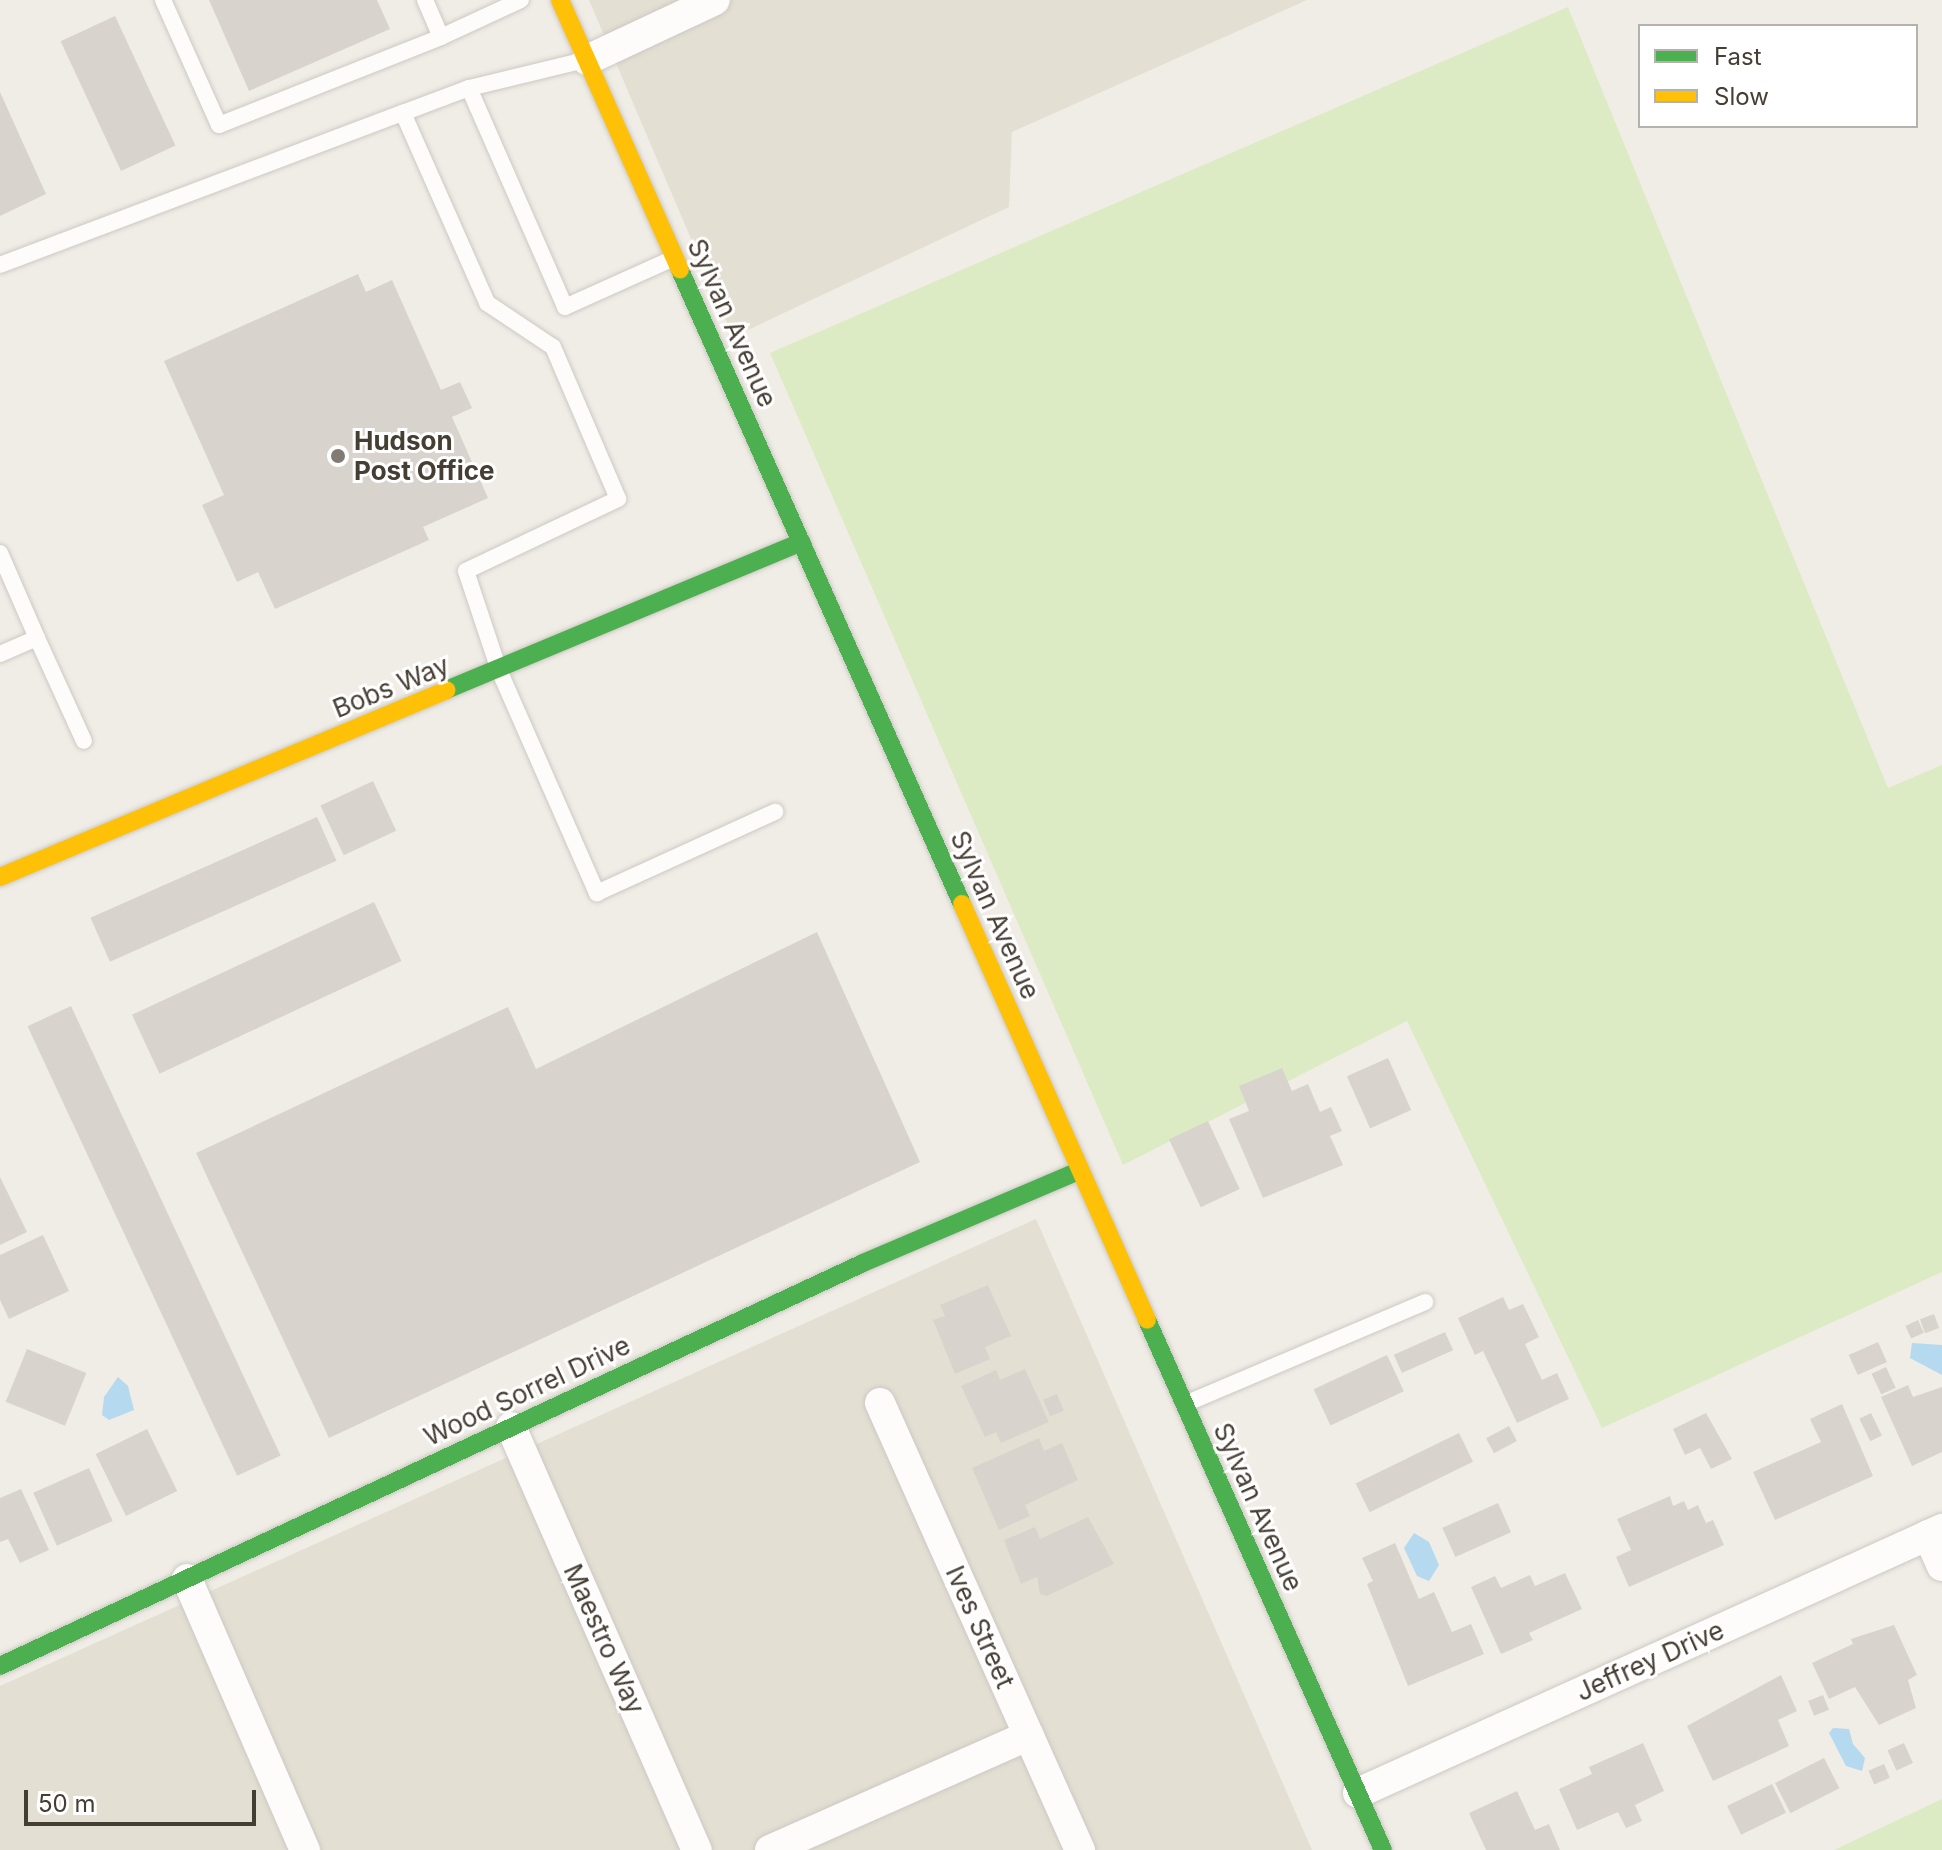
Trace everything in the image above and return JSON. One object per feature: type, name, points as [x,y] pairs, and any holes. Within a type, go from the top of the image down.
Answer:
[{"type":"street","name":"Sylvan Avenue","points":[[560,0],[1383,1850]]},
{"type":"street","points":[[587,60],[715,0]]},
{"type":"street","name":"Bobs Way","points":[[0,877],[801,542]]},
{"type":"street","name":"Wood Sorrel Drive","points":[[0,1666],[863,1263],[1079,1171]]},
{"type":"street","name":"Ives Street","points":[[880,1403],[1080,1850]]},
{"type":"street","name":"Maestro Way","points":[[511,1427],[697,1850]]},
{"type":"street","points":[[1935,1532],[1942,1566]]},
{"type":"street","name":"Jeffrey Drive","points":[[1358,1793],[1935,1532]]},
{"type":"street","points":[[187,1579],[305,1850]]},
{"type":"street","points":[[770,1850],[1029,1735]]},
{"type":"lane","points":[[163,0],[219,125],[441,37],[521,0]]},
{"type":"lane","points":[[425,0],[441,37]]},
{"type":"lane","points":[[0,265],[469,88],[587,60]]},
{"type":"lane","points":[[469,88],[565,307],[674,258]]},
{"type":"lane","points":[[403,113],[487,303],[553,347],[618,499],[466,571],[499,670],[597,893],[775,812]]},
{"type":"lane","points":[[0,553],[84,741]]},
{"type":"lane","points":[[0,654],[37,638]]},
{"type":"lane","points":[[1184,1404],[1425,1302]]},
{"type":"shaded area","points":[[589,0],[1307,0],[1012,132],[1009,207],[733,337]]},
{"type":"shaded area","points":[[1036,1219],[1312,1850],[0,1850],[0,1686]]},
{"type":"green space","points":[[1568,7],[1888,788],[1942,765],[1942,1272],[1602,1428],[1407,1021],[1123,1165],[770,353]]},
{"type":"green space","points":[[1942,1799],[1942,1850],[1834,1850]]},
{"type":"water","points":[[1912,1343],[1942,1345],[1942,1375],[1910,1358]]},
{"type":"water","points":[[118,1377],[128,1386],[134,1410],[109,1420],[102,1415],[104,1397]]},
{"type":"water","points":[[1414,1533],[1429,1542],[1439,1565],[1429,1581],[1417,1576],[1404,1548]]},
{"type":"water","points":[[1833,1728],[1849,1729],[1853,1744],[1865,1758],[1862,1771],[1846,1766],[1829,1733]]},
{"type":"building","points":[[209,0],[377,0],[390,29],[249,91]]},
{"type":"building","points":[[115,16],[175,146],[121,171],[61,41]]},
{"type":"building","points":[[0,92],[46,194],[0,216]]},
{"type":"building","name":"Hudson Post Office","points":[[358,274],[366,292],[392,280],[441,390],[460,382],[472,408],[452,417],[488,498],[423,527],[429,540],[275,609],[258,572],[237,582],[202,505],[224,495],[164,361]]},
{"type":"building","points":[[373,781],[396,831],[344,855],[320,806]]},
{"type":"building","points":[[317,817],[337,861],[110,962],[90,918]]},
{"type":"building","points":[[374,902],[401,961],[159,1074],[132,1015]]},
{"type":"building","points":[[817,932],[920,1162],[329,1438],[196,1153],[508,1007],[536,1069]]},
{"type":"building","points":[[71,1006],[281,1456],[237,1476],[27,1026]]},
{"type":"building","points":[[1388,1058],[1411,1110],[1370,1128],[1347,1076]]},
{"type":"building","points":[[1282,1068],[1292,1091],[1308,1084],[1320,1112],[1331,1107],[1342,1131],[1330,1136],[1343,1165],[1263,1198],[1229,1119],[1249,1111],[1239,1086]]},
{"type":"building","points":[[1208,1121],[1240,1189],[1201,1207],[1169,1139]]},
{"type":"building","points":[[0,1177],[27,1232],[0,1245]]},
{"type":"building","points":[[43,1235],[69,1291],[9,1319],[0,1300],[0,1255]]},
{"type":"building","points":[[988,1285],[1011,1336],[985,1347],[990,1359],[955,1374],[933,1320],[945,1316],[940,1305]]},
{"type":"building","points":[[1503,1297],[1509,1310],[1523,1304],[1539,1337],[1525,1344],[1542,1380],[1557,1373],[1569,1399],[1517,1423],[1483,1351],[1475,1355],[1458,1318]]},
{"type":"building","points":[[1934,1314],[1939,1328],[1925,1333],[1920,1319]]},
{"type":"building","points":[[1918,1320],[1924,1333],[1911,1339],[1905,1326]]},
{"type":"building","points":[[1445,1332],[1453,1350],[1402,1373],[1394,1355]]},
{"type":"building","points":[[1878,1342],[1887,1362],[1858,1375],[1849,1355]]},
{"type":"building","points":[[27,1349],[86,1373],[65,1426],[6,1402]]},
{"type":"building","points":[[1387,1355],[1404,1391],[1330,1425],[1314,1389]]},
{"type":"building","points":[[1886,1367],[1896,1388],[1881,1395],[1871,1374]]},
{"type":"building","points":[[1025,1369],[1049,1422],[1001,1443],[996,1432],[985,1437],[961,1386],[996,1370],[1000,1380]]},
{"type":"building","points":[[1908,1385],[1913,1397],[1942,1387],[1942,1452],[1912,1466],[1881,1397]]},
{"type":"building","points":[[1057,1394],[1064,1411],[1050,1416],[1043,1400]]},
{"type":"building","points":[[1842,1404],[1873,1476],[1775,1520],[1753,1472],[1821,1442],[1810,1419]]},
{"type":"building","points":[[1706,1413],[1732,1459],[1711,1469],[1700,1448],[1685,1455],[1673,1429]]},
{"type":"building","points":[[1871,1413],[1882,1435],[1870,1441],[1859,1419]]},
{"type":"building","points":[[1509,1426],[1517,1441],[1494,1453],[1486,1438]]},
{"type":"building","points":[[147,1429],[177,1491],[126,1516],[96,1454]]},
{"type":"building","points":[[1459,1433],[1473,1462],[1370,1512],[1356,1483]]},
{"type":"building","points":[[1039,1438],[1044,1451],[1062,1443],[1078,1480],[1025,1505],[1030,1516],[999,1530],[972,1468]]},
{"type":"building","points":[[89,1468],[113,1521],[57,1546],[33,1493]]},
{"type":"building","points":[[21,1489],[49,1550],[20,1563],[8,1539],[0,1542],[0,1498]]},
{"type":"building","points":[[1670,1496],[1673,1506],[1684,1501],[1688,1510],[1698,1505],[1706,1523],[1713,1520],[1724,1545],[1629,1587],[1616,1557],[1631,1550],[1617,1519]]},
{"type":"building","points":[[1498,1503],[1511,1532],[1455,1557],[1442,1528]]},
{"type":"building","points":[[1088,1517],[1114,1564],[1047,1596],[1040,1594],[1037,1577],[1021,1584],[1004,1540],[1035,1527],[1040,1539]]},
{"type":"building","points":[[1395,1543],[1419,1599],[1434,1592],[1452,1632],[1471,1624],[1484,1654],[1408,1686],[1367,1584],[1373,1581],[1362,1558]]},
{"type":"building","points":[[1565,1573],[1582,1609],[1529,1633],[1533,1640],[1501,1654],[1471,1587],[1495,1576],[1501,1588],[1530,1575],[1535,1586]]},
{"type":"building","points":[[1894,1625],[1917,1675],[1908,1680],[1916,1708],[1879,1725],[1855,1687],[1829,1699],[1812,1663],[1853,1644],[1851,1639]]},
{"type":"building","points":[[1781,1675],[1797,1711],[1778,1720],[1789,1746],[1713,1781],[1687,1726]]},
{"type":"building","points":[[1823,1695],[1829,1710],[1814,1716],[1808,1701]]},
{"type":"building","points":[[1643,1743],[1664,1791],[1635,1805],[1642,1821],[1626,1828],[1618,1812],[1577,1830],[1559,1789],[1592,1774],[1589,1767]]},
{"type":"building","points":[[1904,1743],[1913,1763],[1897,1770],[1888,1750]]},
{"type":"building","points":[[1824,1758],[1839,1788],[1790,1813],[1775,1783]]},
{"type":"building","points":[[1884,1764],[1890,1778],[1874,1784],[1868,1771]]},
{"type":"building","points":[[1772,1784],[1786,1813],[1741,1835],[1727,1806]]},
{"type":"building","points":[[1517,1791],[1535,1830],[1549,1824],[1560,1850],[1486,1850],[1469,1813]]},
{"type":"traffic: fast","points":[[680,270],[962,904]]},
{"type":"traffic: fast","points":[[446,690],[801,542]]},
{"type":"traffic: fast","points":[[0,1666],[863,1263],[1079,1171]]},
{"type":"traffic: fast","points":[[1147,1320],[1383,1850]]},
{"type":"traffic: slow","points":[[560,0],[680,270]]},
{"type":"traffic: slow","points":[[0,877],[446,690]]},
{"type":"traffic: slow","points":[[962,904],[1147,1320]]},
{"type":"place","name":"Hudson Post Office","points":[[338,456]]}]
